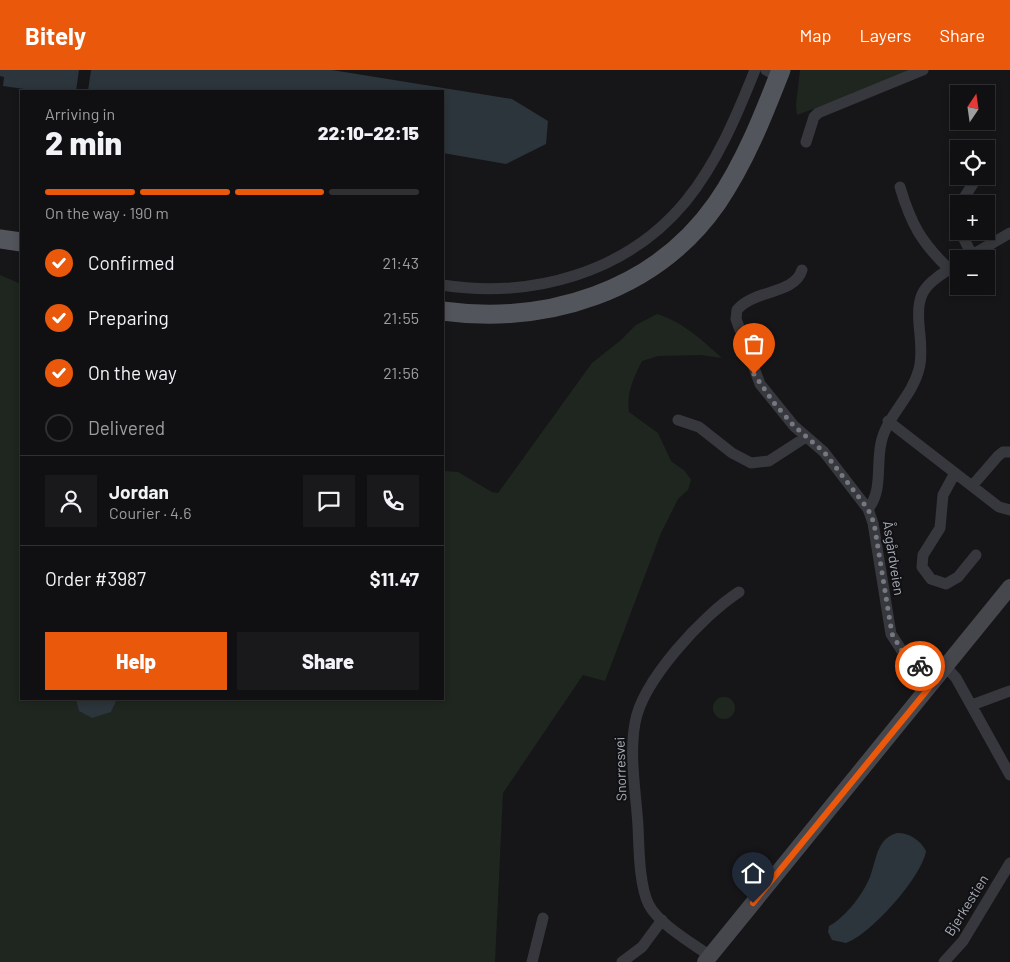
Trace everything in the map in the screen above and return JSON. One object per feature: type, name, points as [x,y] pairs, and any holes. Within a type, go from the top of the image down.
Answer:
[{"type":"main road","points":[[444,311],[493,316],[548,310],[596,296],[656,264],[686,238],[716,204],[742,162],[775,72]]},
{"type":"main road","points":[[0,239],[20,242]]},
{"type":"street","points":[[444,285],[469,288],[528,287],[559,281],[610,262],[670,219],[686,200],[707,172],[720,148],[755,70]]},
{"type":"street","points":[[806,142],[814,117],[818,113],[923,70]]},
{"type":"street","name":"Åsgårdveien","points":[[900,187],[908,215],[918,235],[932,253],[950,264]]},
{"type":"street","points":[[981,250],[1010,233]]},
{"type":"street","name":"Åsgårdveien","points":[[950,269],[926,287],[920,295],[917,310],[921,348],[920,369],[888,421],[881,444],[876,498],[868,509],[874,523],[892,634],[902,651],[956,678],[1010,775]]},
{"type":"street","points":[[802,270],[794,283],[745,302],[736,314],[748,358],[760,384],[774,403],[806,437],[824,452],[868,509]]},
{"type":"street","points":[[678,420],[699,428],[732,453],[751,463],[768,461],[806,437]]},
{"type":"street","points":[[888,421],[999,507],[1010,510]]},
{"type":"street","points":[[972,486],[998,456],[1010,452]]},
{"type":"street","points":[[955,473],[942,495],[940,528],[923,555],[922,567],[930,579],[946,584],[958,577],[976,555]]},
{"type":"street","points":[[707,959],[1010,587]]},
{"type":"street","name":"Snorresvei","points":[[707,959],[662,920],[649,905],[643,880],[633,746],[634,725],[643,699],[687,638],[724,602],[739,592]]},
{"type":"street","points":[[972,705],[1010,691]]},
{"type":"street","name":"Bjerkestien","points":[[944,962],[963,941],[1010,863]]},
{"type":"street","points":[[532,962],[543,918]]},
{"type":"street","points":[[622,962],[642,947],[662,920]]},
{"type":"shaded area","points":[[0,70],[79,70],[76,90],[32,90],[3,86],[4,77],[0,76]]},
{"type":"shaded area","points":[[91,70],[332,70],[512,99],[548,121],[546,144],[506,164],[444,153],[444,90],[88,90]]},
{"type":"shaded area","points":[[800,70],[919,70],[797,115],[796,104]]},
{"type":"shaded area","points":[[0,275],[20,284],[20,700],[444,700],[444,471],[458,472],[492,492],[498,493],[592,363],[621,340],[636,325],[657,314],[684,327],[700,338],[722,358],[701,355],[658,356],[642,361],[634,379],[629,398],[629,412],[658,433],[671,461],[685,471],[691,480],[688,490],[678,499],[661,533],[605,681],[583,675],[503,793],[495,962],[0,962]]},
{"type":"shaded area","points":[[720,697],[728,697],[735,704],[735,712],[728,719],[720,719],[713,712],[713,704]]},
{"type":"shaded area","points":[[76,700],[117,700],[111,712],[92,718],[79,711]]},
{"type":"shaded area","points":[[897,833],[906,834],[914,838],[926,851],[915,875],[894,904],[868,929],[846,943],[832,940],[828,932],[829,926],[842,917],[860,896],[871,874],[879,849],[885,840]]},
{"type":"way so far","points":[[754,374],[766,394],[794,426],[824,452],[858,494],[872,516],[889,626],[895,641],[902,651],[920,666]]},
{"type":"route","points":[[753,903],[937,678],[920,666]]}]
